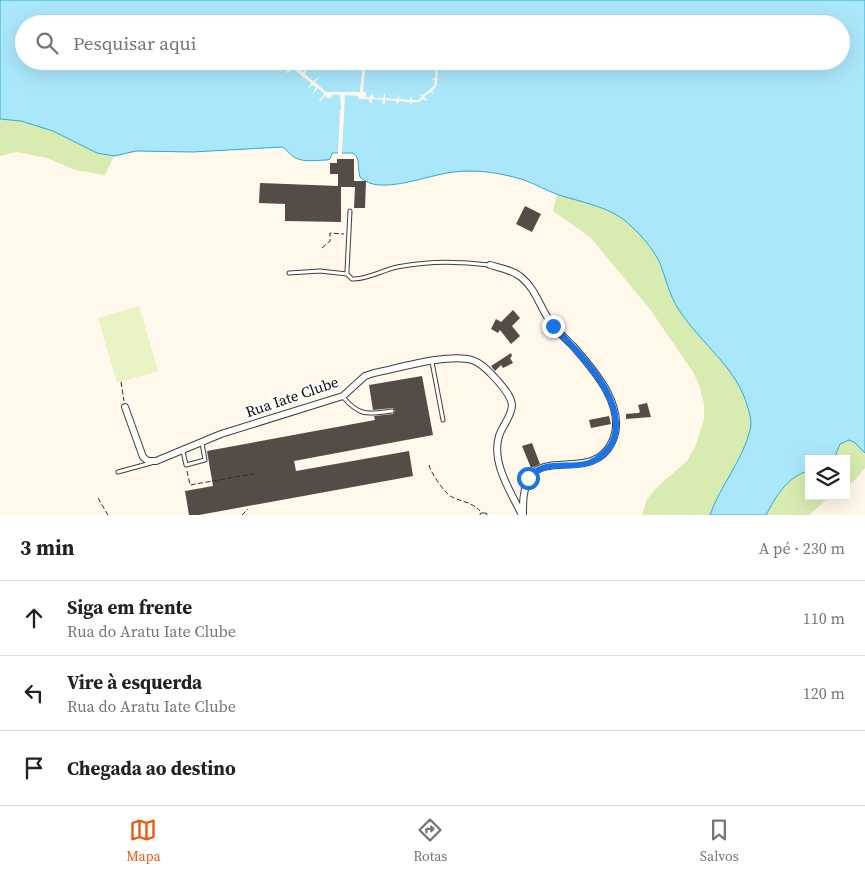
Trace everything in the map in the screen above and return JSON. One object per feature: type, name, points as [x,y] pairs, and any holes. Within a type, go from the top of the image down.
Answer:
[{"type":"street","points":[[490,265],[513,272],[528,283],[535,292],[553,326],[582,357],[597,377],[612,403],[616,416],[612,442],[604,453],[594,460],[582,464],[541,468],[528,478],[524,490],[522,515]]},
{"type":"street","name":"Rua Iate Clube","points":[[156,460],[221,434],[343,396],[365,376],[432,362],[453,359],[471,360],[484,367],[510,399],[511,410],[499,436],[498,459],[522,515]]},
{"type":"street","points":[[125,407],[143,457],[148,460],[156,460]]},
{"type":"lane","points":[[347,274],[350,211]]},
{"type":"lane","points":[[289,273],[320,271],[347,274],[354,279],[395,268],[424,264],[470,262],[490,265]]},
{"type":"lane","points":[[432,362],[443,420]]},
{"type":"lane","points":[[343,396],[352,407],[362,414],[392,411]]},
{"type":"lane","points":[[183,450],[186,465],[205,460],[202,443]]},
{"type":"lane","points":[[118,472],[145,466],[156,460]]},
{"type":"path","points":[[322,248],[330,241],[330,233],[350,234]]},
{"type":"path","points":[[121,382],[121,393],[125,407]]},
{"type":"path","points":[[186,465],[190,485],[258,472]]},
{"type":"path","points":[[429,466],[432,474],[450,496],[471,504],[484,515]]},
{"type":"path","points":[[98,498],[108,515]]},
{"type":"path","points":[[242,515],[248,509]]},
{"type":"green space","points":[[0,105],[479,147],[865,334],[865,468],[850,484],[850,455],[805,455],[805,500],[826,500],[809,515],[642,515],[647,499],[657,487],[687,461],[695,447],[704,419],[704,404],[700,387],[693,372],[649,308],[590,237],[553,211],[557,194],[525,180],[488,172],[453,172],[417,180],[376,185],[370,184],[360,177],[358,161],[353,153],[332,153],[330,159],[327,160],[306,161],[294,157],[282,147],[193,152],[136,151],[114,156],[105,175],[75,170],[47,158],[17,152],[0,156]]},
{"type":"green space","points":[[139,306],[158,371],[117,383],[98,318]]},
{"type":"water","points":[[0,0],[865,0],[865,453],[854,442],[849,440],[840,444],[836,455],[805,455],[805,472],[788,482],[778,494],[766,515],[710,515],[742,452],[750,430],[750,416],[743,393],[727,368],[679,310],[670,292],[659,261],[646,242],[635,230],[615,214],[597,206],[559,195],[524,180],[489,172],[454,172],[392,185],[368,183],[360,177],[358,161],[353,153],[332,153],[330,159],[310,161],[292,156],[282,147],[193,152],[136,151],[114,156],[97,153],[53,131],[21,121],[0,119]]},
{"type":"pier","points":[[295,70],[303,72],[307,70],[305,74],[313,81],[320,76],[315,82],[326,92],[360,92],[362,70],[365,70],[363,92],[366,92],[366,97],[370,97],[373,94],[374,98],[383,98],[385,94],[385,98],[397,99],[398,95],[399,99],[410,100],[412,96],[412,100],[418,100],[422,97],[419,94],[423,95],[434,86],[435,80],[431,79],[435,78],[436,70],[438,70],[437,79],[440,80],[437,80],[436,87],[432,91],[434,94],[430,92],[424,97],[426,101],[423,99],[419,102],[412,102],[411,106],[410,102],[399,101],[397,105],[396,101],[385,100],[385,104],[383,104],[383,100],[372,99],[372,103],[370,103],[369,99],[358,99],[358,96],[345,95],[342,154],[338,154],[340,95],[332,95],[331,98],[327,98],[325,95],[320,102],[324,94],[318,88],[312,95],[316,87],[312,85],[307,90],[311,83],[304,77],[299,83],[303,77]]},
{"type":"building","points":[[337,159],[354,159],[354,181],[366,181],[365,208],[354,208],[355,187],[341,187],[341,222],[285,221],[285,204],[259,203],[260,183],[338,186],[338,174],[330,174],[330,163],[337,163]]},
{"type":"building","points":[[525,206],[541,214],[532,232],[516,224]]},
{"type":"building","points":[[513,310],[520,318],[512,326],[520,336],[511,344],[500,330],[498,333],[491,329],[496,319],[501,322]]},
{"type":"building","points":[[511,353],[512,356],[510,358],[513,363],[503,368],[501,365],[495,371],[491,366]]},
{"type":"building","points":[[422,376],[433,435],[294,461],[296,471],[409,451],[413,476],[199,515],[189,515],[185,491],[213,486],[207,451],[375,420],[374,416],[393,414],[395,411],[393,408],[373,410],[369,385]]},
{"type":"building","points":[[647,403],[651,417],[626,419],[626,414],[640,412],[638,405]]},
{"type":"building","points":[[609,416],[611,424],[591,428],[589,420]]},
{"type":"building","points":[[532,443],[540,464],[531,468],[522,446]]},
{"type":"route","points":[[528,478],[536,470],[548,466],[589,463],[604,453],[610,447],[614,438],[616,416],[612,403],[602,384],[582,357],[553,326]]}]
